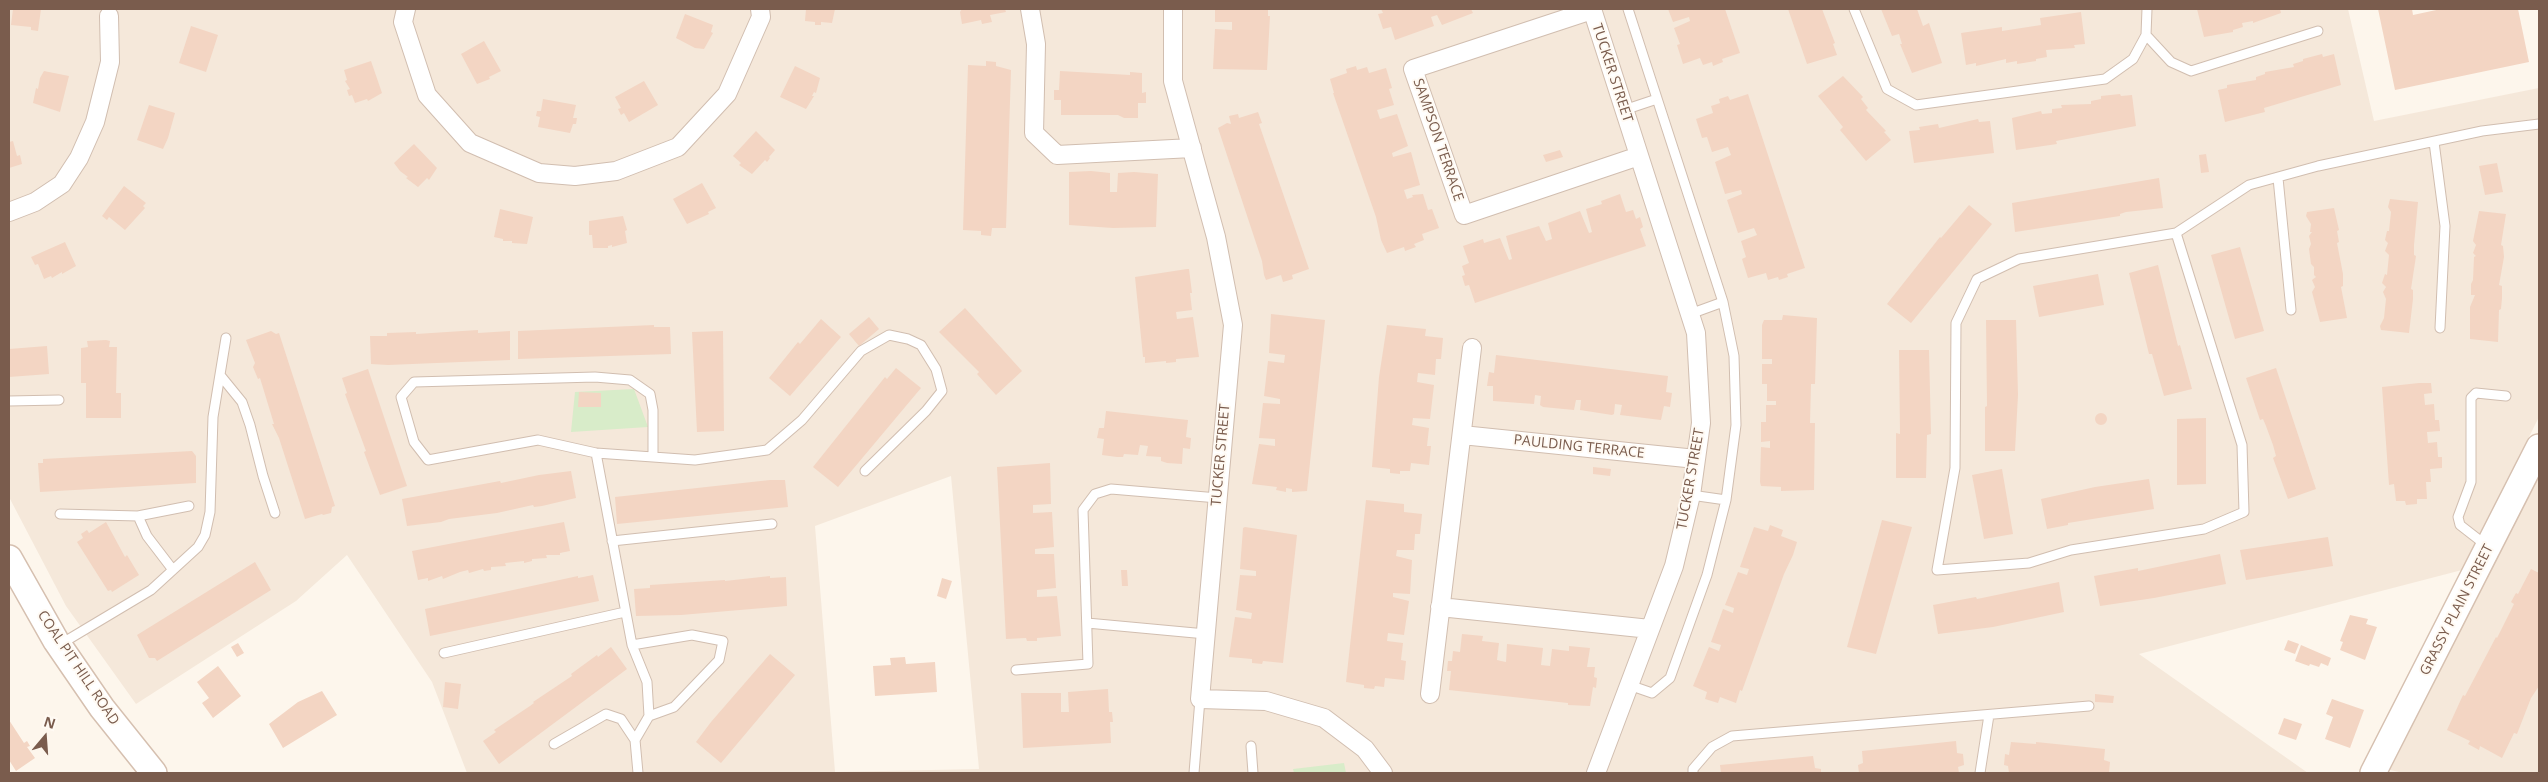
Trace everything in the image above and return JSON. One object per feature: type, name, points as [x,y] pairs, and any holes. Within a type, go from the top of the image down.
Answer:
[{"type":"main road","name":"GRASSY PLAIN STREET","points":[[2373,773],[2539,447]]},
{"type":"main road","name":"COAL PIT HILL ROAD","points":[[9,558],[59,645],[102,708],[154,773]]},
{"type":"street","points":[[406,9],[403,22],[427,95],[470,143],[539,173],[575,176],[616,171],[678,147],[726,94],[761,17],[760,9]]},
{"type":"street","points":[[1030,9],[1036,44],[1034,133],[1057,155],[1192,148]]},
{"type":"street","name":"TUCKER STREET","points":[[1174,9],[1173,81],[1216,237],[1233,325],[1200,699]]},
{"type":"street","name":"TUCKER STREET","points":[[1592,9],[1696,333],[1701,423],[1691,494],[1674,566],[1598,772]]},
{"type":"street","name":"SAMPSON TERRACE","points":[[1592,9],[1413,69],[1464,215],[1639,156]]},
{"type":"street","points":[[9,212],[35,202],[62,184],[79,158],[95,122],[110,62],[109,16]]},
{"type":"street","points":[[1430,694],[1472,348]]},
{"type":"street","name":"PAULDING TERRACE","points":[[1462,435],[1696,459]]},
{"type":"street","points":[[1440,607],[1650,629]]},
{"type":"street","points":[[1200,699],[1266,701],[1324,718],[1365,749],[1383,773]]},
{"type":"lane","points":[[1628,9],[1723,302],[1734,356],[1736,425],[1726,500],[1707,575],[1670,678],[1652,693],[1630,685]]},
{"type":"lane","points":[[1854,9],[1887,89],[1916,105],[2105,79],[2133,58],[2146,35],[2147,9]]},
{"type":"lane","points":[[2146,35],[2171,62],[2191,71],[2318,31]]},
{"type":"lane","points":[[1624,110],[1657,99]]},
{"type":"lane","points":[[2176,233],[2242,445],[2244,512],[2204,529],[2071,550],[2029,563],[1937,570],[1955,468],[1956,323],[1977,279],[2019,259],[2176,233],[2249,185],[2434,142],[2482,132],[2539,124]]},
{"type":"lane","points":[[2434,142],[2445,226],[2440,328]]},
{"type":"lane","points":[[2278,178],[2291,310]]},
{"type":"lane","points":[[1690,314],[1723,302]]},
{"type":"lane","points":[[653,457],[653,410],[650,394],[630,380],[596,377],[414,382],[401,397],[414,442],[428,460],[538,440],[596,453],[695,460],[767,450],[802,420],[861,351],[889,335],[908,339],[922,345],[936,370],[942,391],[926,411],[865,471]]},
{"type":"lane","points":[[59,645],[151,590],[198,547],[205,535],[210,512],[213,417],[226,338]]},
{"type":"lane","points":[[220,375],[242,402],[250,424],[263,476],[276,513]]},
{"type":"lane","points":[[2489,548],[2460,525],[2458,517],[2471,482],[2471,398],[2476,393],[2506,396]]},
{"type":"lane","points":[[9,400],[59,400]]},
{"type":"lane","points":[[596,453],[632,645],[647,682],[649,716],[636,740]]},
{"type":"lane","points":[[1016,670],[1088,664],[1083,510],[1095,494],[1111,489],[1218,498]]},
{"type":"lane","points":[[1691,494],[1726,500]]},
{"type":"lane","points":[[60,514],[138,516],[189,506]]},
{"type":"lane","points":[[138,516],[147,536],[173,570]]},
{"type":"lane","points":[[612,541],[772,524]]},
{"type":"lane","points":[[444,653],[626,612]]},
{"type":"lane","points":[[1087,622],[1206,634]]},
{"type":"lane","points":[[632,645],[692,635],[723,641],[719,660],[674,707],[649,716]]},
{"type":"lane","points":[[1194,773],[1200,699]]},
{"type":"lane","points":[[1693,773],[1693,769],[1712,747],[1732,736],[2089,706]]},
{"type":"lane","points":[[554,744],[606,714],[622,719],[636,740],[638,773]]},
{"type":"lane","points":[[1980,773],[1989,715]]},
{"type":"lane","points":[[1251,746],[1253,773]]},
{"type":"shaded area","points":[[9,9],[2348,9],[2374,121],[2539,88],[2539,417],[2462,570],[2139,654],[2308,773],[467,773],[432,682],[347,555],[296,601],[136,704],[66,606],[9,497]],"holes":[[[951,476],[979,769],[835,772],[815,526]]]},
{"type":"shaded area","points":[[2539,475],[2539,773],[2404,773],[2390,770]]},
{"type":"green space","points":[[634,389],[648,427],[571,432],[575,392]]},
{"type":"green space","points":[[1344,763],[1346,773],[1294,773],[1293,769]]},
{"type":"building","points":[[13,9],[41,9],[38,31],[31,30],[31,27],[11,25]]},
{"type":"building","points":[[806,9],[835,9],[832,23],[821,22],[821,25],[815,25],[815,22],[805,21]]},
{"type":"building","points":[[962,9],[1005,9],[1006,12],[990,15],[992,22],[982,24],[981,20],[962,24],[960,12]]},
{"type":"building","points":[[1215,9],[1268,9],[1268,16],[1270,16],[1267,70],[1213,69],[1215,29],[1232,30],[1232,22],[1215,22]]},
{"type":"building","points":[[1381,9],[1471,9],[1473,13],[1442,25],[1437,15],[1431,17],[1434,26],[1395,40],[1391,27],[1383,29],[1378,14],[1383,13]]},
{"type":"building","points":[[1668,9],[1725,9],[1740,53],[1722,59],[1723,62],[1713,66],[1712,62],[1703,65],[1700,58],[1683,64],[1677,45],[1680,44],[1674,28],[1690,21],[1689,17],[1673,22]]},
{"type":"building","points":[[1788,9],[1822,9],[1835,43],[1833,44],[1837,55],[1807,64]]},
{"type":"building","points":[[1881,9],[1917,9],[1923,26],[1929,23],[1942,63],[1912,73],[1900,44],[1902,44],[1899,34],[1892,36]]},
{"type":"building","points":[[2197,9],[2280,9],[2281,13],[2253,23],[2253,21],[2242,23],[2243,27],[2233,30],[2233,32],[2204,37]]},
{"type":"building","points":[[2378,9],[2412,9],[2413,15],[2441,9],[2518,9],[2529,62],[2395,90]]},
{"type":"building","points":[[2081,12],[2085,44],[2074,45],[2075,48],[2046,50],[2047,57],[2036,59],[2036,61],[2017,64],[2017,61],[2006,63],[2006,59],[1976,66],[1976,63],[1966,65],[1961,33],[2002,27],[2002,31],[2041,25],[2040,18]]},
{"type":"building","points":[[685,14],[713,25],[711,32],[713,33],[704,49],[695,48],[676,38]]},
{"type":"building","points":[[191,26],[218,35],[206,72],[179,63]]},
{"type":"building","points":[[484,41],[501,71],[489,77],[490,79],[477,84],[461,54]]},
{"type":"building","points":[[2322,54],[2323,57],[2334,54],[2341,85],[2264,108],[2265,112],[2225,122],[2218,90],[2227,88],[2227,85],[2256,80],[2256,77],[2265,74],[2265,72],[2294,67],[2293,64],[2303,61],[2303,59]]},
{"type":"building","points":[[371,61],[382,93],[368,101],[367,99],[355,103],[352,95],[349,96],[347,90],[350,89],[345,81],[347,80],[344,70]]},
{"type":"building","points":[[986,61],[996,62],[996,66],[1011,70],[1006,228],[992,228],[991,236],[981,235],[981,231],[963,230],[968,65],[986,66]]},
{"type":"building","points":[[795,66],[820,78],[816,93],[814,92],[812,96],[814,96],[806,109],[780,97]]},
{"type":"building","points":[[1356,66],[1357,70],[1367,67],[1369,73],[1386,68],[1392,88],[1389,89],[1394,105],[1377,110],[1380,119],[1397,114],[1408,146],[1392,153],[1393,157],[1411,152],[1420,185],[1404,190],[1407,199],[1413,197],[1412,195],[1423,194],[1428,210],[1432,209],[1439,228],[1422,234],[1424,240],[1414,244],[1416,247],[1405,251],[1404,247],[1387,253],[1381,240],[1376,217],[1333,93],[1330,79],[1347,73],[1346,69]]},
{"type":"building","points":[[44,71],[69,76],[60,112],[33,103],[36,88],[38,89],[40,78]]},
{"type":"building","points":[[1060,71],[1130,75],[1130,72],[1142,73],[1142,93],[1146,92],[1146,103],[1138,103],[1138,118],[1124,118],[1118,115],[1061,115],[1061,100],[1054,100],[1054,90],[1059,90]]},
{"type":"building","points":[[1843,76],[1863,97],[1861,99],[1868,108],[1866,110],[1886,131],[1884,132],[1891,140],[1866,161],[1840,130],[1843,127],[1818,96]]},
{"type":"building","points":[[644,81],[658,105],[629,122],[624,113],[621,115],[618,109],[621,108],[615,97]]},
{"type":"building","points":[[1748,94],[1805,268],[1787,274],[1788,277],[1779,280],[1778,277],[1768,280],[1766,273],[1748,278],[1742,259],[1746,257],[1741,241],[1757,235],[1754,228],[1738,233],[1727,200],[1742,194],[1741,190],[1725,194],[1715,162],[1731,155],[1728,147],[1712,152],[1707,137],[1702,138],[1696,119],[1713,113],[1711,106],[1720,103],[1719,99],[1728,96],[1730,100]]},
{"type":"building","points":[[2120,94],[2121,96],[2132,95],[2136,126],[2056,141],[2057,144],[2016,150],[2012,118],[2041,111],[2042,114],[2052,113],[2052,109],[2062,108],[2061,105],[2091,104],[2091,101],[2101,99],[2101,96]]},
{"type":"building","points":[[543,99],[576,105],[573,118],[577,118],[576,124],[573,124],[570,133],[538,127],[540,117],[536,116],[537,111],[541,111]]},
{"type":"building","points":[[149,105],[175,113],[163,149],[137,140]]},
{"type":"building","points":[[1258,112],[1262,123],[1259,124],[1309,269],[1292,275],[1293,279],[1283,282],[1281,275],[1266,280],[1262,261],[1218,128],[1227,123],[1231,124],[1229,116],[1238,114],[1239,118]]},
{"type":"building","points":[[1978,119],[1979,122],[1990,121],[1994,153],[1914,163],[1909,131],[1920,130],[1919,127],[1938,124],[1939,128]]},
{"type":"building","points":[[756,131],[775,150],[767,162],[765,160],[752,174],[739,165],[741,163],[733,156]]},
{"type":"building","points":[[13,141],[17,156],[20,155],[22,164],[9,168],[9,142]]},
{"type":"building","points":[[414,144],[437,168],[429,180],[427,178],[418,187],[406,178],[408,177],[394,163]]},
{"type":"building","points":[[1560,150],[1563,157],[1546,162],[1543,155]]},
{"type":"building","points":[[2206,154],[2209,172],[2201,173],[2199,155]]},
{"type":"building","points":[[2497,163],[2503,192],[2485,195],[2479,166]]},
{"type":"building","points":[[1091,171],[1110,173],[1110,192],[1117,192],[1118,173],[1158,174],[1156,227],[1113,228],[1069,225],[1069,172]]},
{"type":"building","points":[[2159,178],[2163,208],[2126,212],[2120,214],[2120,216],[2015,232],[2012,203]]},
{"type":"building","points":[[702,183],[716,208],[708,212],[709,214],[687,224],[673,199]]},
{"type":"building","points":[[124,186],[146,203],[143,206],[145,208],[125,230],[109,217],[107,220],[102,216]]},
{"type":"building","points":[[1620,194],[1626,212],[1633,210],[1636,219],[1640,217],[1643,227],[1640,229],[1646,246],[1475,303],[1469,285],[1465,286],[1462,276],[1465,275],[1462,266],[1469,263],[1463,246],[1483,239],[1484,243],[1500,238],[1509,260],[1512,259],[1506,236],[1539,226],[1546,241],[1552,239],[1548,223],[1580,211],[1589,233],[1592,232],[1586,209],[1602,204],[1601,201]]},
{"type":"building","points":[[2390,199],[2418,202],[2414,245],[2414,255],[2416,256],[2411,289],[2413,290],[2413,299],[2409,333],[2381,330],[2380,326],[2384,318],[2386,299],[2383,292],[2386,287],[2382,283],[2385,274],[2387,275],[2389,255],[2385,251],[2388,243],[2385,240],[2387,231],[2389,231],[2391,212],[2388,207]]},
{"type":"building","points":[[1969,205],[1992,224],[1911,323],[1887,304],[1940,237]]},
{"type":"building","points":[[2334,208],[2339,230],[2337,231],[2339,242],[2337,243],[2343,274],[2343,286],[2341,287],[2347,318],[2320,322],[2312,292],[2315,287],[2312,280],[2316,277],[2314,275],[2314,267],[2311,264],[2309,249],[2311,244],[2309,236],[2312,232],[2310,232],[2311,224],[2306,216],[2307,212]]},
{"type":"building","points":[[500,209],[533,217],[527,244],[512,243],[512,241],[503,241],[503,239],[494,237]]},
{"type":"building","points":[[2479,211],[2506,214],[2501,245],[2503,246],[2504,257],[2499,285],[2502,286],[2502,298],[2501,309],[2499,310],[2498,342],[2470,339],[2470,307],[2475,295],[2471,295],[2474,257],[2476,256],[2473,253],[2476,245],[2473,241]]},
{"type":"building","points":[[623,216],[627,230],[625,231],[627,243],[612,247],[612,245],[608,246],[608,248],[593,248],[592,235],[589,235],[589,221]]},
{"type":"building","points":[[65,242],[76,266],[62,274],[62,272],[52,278],[51,276],[44,279],[38,264],[35,265],[31,257]]},
{"type":"building","points":[[2240,247],[2264,331],[2235,339],[2211,255]]},
{"type":"building","points":[[2158,265],[2178,346],[2180,345],[2192,389],[2164,396],[2152,354],[2149,354],[2129,273]]},
{"type":"building","points":[[1189,269],[1192,310],[1176,312],[1177,319],[1193,317],[1199,357],[1176,359],[1176,362],[1145,363],[1135,277]]},
{"type":"building","points":[[2098,274],[2104,305],[2039,317],[2033,286]]},
{"type":"building","points":[[965,308],[1022,371],[996,395],[977,374],[979,372],[939,332]]},
{"type":"building","points":[[1271,314],[1325,320],[1307,491],[1292,492],[1292,489],[1286,488],[1286,492],[1276,490],[1277,487],[1252,484],[1259,444],[1275,446],[1275,439],[1259,438],[1263,403],[1280,404],[1280,399],[1264,396],[1268,361],[1284,363],[1285,355],[1269,353]]},
{"type":"building","points":[[1783,315],[1817,318],[1815,384],[1811,384],[1810,423],[1815,423],[1814,490],[1781,491],[1781,487],[1761,486],[1760,482],[1761,447],[1770,448],[1770,441],[1761,442],[1761,422],[1766,422],[1766,405],[1776,405],[1776,401],[1767,401],[1767,384],[1762,384],[1762,364],[1772,364],[1772,359],[1762,359],[1762,325],[1764,320],[1782,320]]},
{"type":"building","points":[[869,317],[879,329],[859,346],[849,334]]},
{"type":"building","points":[[821,319],[841,337],[790,396],[769,378],[798,342],[800,344]]},
{"type":"building","points":[[1986,320],[2016,320],[2018,395],[2015,451],[1985,451],[1985,407],[1987,406]]},
{"type":"building","points":[[654,325],[654,327],[670,327],[671,354],[518,359],[518,331]]},
{"type":"building","points":[[1387,325],[1426,329],[1425,336],[1443,338],[1441,359],[1436,359],[1435,375],[1418,373],[1417,382],[1434,385],[1430,419],[1413,418],[1412,425],[1429,428],[1427,446],[1431,446],[1429,465],[1411,463],[1410,471],[1400,471],[1400,474],[1390,473],[1390,469],[1372,467],[1379,377]]},
{"type":"building","points":[[478,330],[478,333],[510,331],[510,360],[371,364],[370,336],[387,336],[387,333],[416,332],[416,334]]},
{"type":"building","points":[[271,331],[276,334],[279,333],[335,506],[332,507],[331,513],[305,519],[279,438],[272,424],[274,424],[260,378],[258,379],[253,367],[255,363],[246,340]]},
{"type":"building","points":[[723,331],[724,431],[697,432],[692,332]]},
{"type":"building","points":[[87,341],[110,341],[109,347],[117,347],[116,393],[121,393],[121,418],[86,418],[86,383],[81,383],[81,348],[88,347]]},
{"type":"building","points":[[47,346],[49,374],[9,377],[9,349]]},
{"type":"building","points":[[1899,350],[1929,350],[1931,434],[1927,435],[1926,478],[1896,478],[1896,433],[1900,434]]},
{"type":"building","points":[[1496,355],[1668,376],[1666,392],[1672,393],[1670,407],[1664,406],[1661,420],[1620,415],[1622,405],[1615,404],[1614,414],[1612,415],[1580,410],[1581,400],[1576,400],[1574,410],[1543,407],[1540,405],[1541,396],[1535,395],[1534,404],[1493,401],[1493,386],[1487,386],[1489,372],[1494,373]]},
{"type":"building","points":[[896,368],[921,388],[838,487],[813,467],[885,377],[887,379]]},
{"type":"building","points":[[2276,368],[2316,489],[2288,499],[2273,458],[2276,456],[2273,445],[2263,419],[2260,420],[2246,378]]},
{"type":"building","points":[[368,369],[407,486],[380,495],[345,394],[347,393],[342,378]]},
{"type":"building","points":[[2431,383],[2432,393],[2424,394],[2425,405],[2434,404],[2435,420],[2439,420],[2440,431],[2427,432],[2428,443],[2437,442],[2438,457],[2442,457],[2442,468],[2430,469],[2431,482],[2426,482],[2427,499],[2417,499],[2417,504],[2406,505],[2405,501],[2396,501],[2394,484],[2389,485],[2382,387]]},
{"type":"building","points":[[579,392],[601,393],[601,407],[578,407]]},
{"type":"building","points":[[1106,411],[1188,420],[1186,437],[1191,438],[1190,449],[1183,448],[1182,464],[1161,461],[1161,457],[1146,456],[1148,446],[1140,445],[1138,455],[1124,454],[1123,457],[1117,457],[1102,455],[1104,439],[1097,438],[1099,428],[1104,428]]},
{"type":"building","points":[[2101,413],[2107,419],[2101,425],[2095,419]]},
{"type":"building","points":[[2206,418],[2206,484],[2177,485],[2177,419]]},
{"type":"building","points":[[192,451],[196,456],[196,483],[40,492],[38,463],[43,463],[43,459]]},
{"type":"building","points":[[1050,463],[1051,504],[1033,505],[1033,513],[1052,512],[1054,547],[1035,549],[1035,554],[1054,554],[1056,588],[1037,590],[1037,597],[1057,596],[1061,636],[1037,638],[1037,641],[1027,641],[1026,638],[1006,639],[997,467]]},
{"type":"building","points":[[1593,467],[1611,469],[1610,476],[1593,474]]},
{"type":"building","points":[[2002,469],[2013,534],[1984,539],[1972,475]]},
{"type":"building","points":[[571,471],[576,498],[542,506],[534,507],[533,505],[497,513],[407,526],[402,499],[500,481],[501,483]]},
{"type":"building","points":[[2149,479],[2154,509],[2068,523],[2068,525],[2047,529],[2041,499],[2095,487]]},
{"type":"building","points":[[785,480],[788,507],[617,524],[615,497]]},
{"type":"building","points":[[1366,500],[1404,504],[1404,512],[1422,514],[1420,534],[1415,534],[1414,550],[1397,550],[1396,556],[1412,560],[1410,594],[1393,593],[1393,597],[1409,601],[1404,635],[1388,633],[1387,641],[1403,643],[1401,660],[1406,661],[1404,680],[1385,678],[1384,687],[1375,686],[1374,689],[1346,682]]},
{"type":"building","points":[[1882,520],[1912,527],[1876,654],[1847,647]]},
{"type":"building","points":[[106,522],[125,557],[127,555],[139,575],[112,592],[111,590],[108,591],[77,542],[83,538],[81,534],[87,530],[89,533]]},
{"type":"building","points":[[564,522],[570,551],[560,553],[560,555],[546,555],[547,558],[532,559],[532,561],[524,563],[524,561],[505,563],[506,566],[491,567],[491,570],[484,571],[483,569],[469,573],[468,570],[443,579],[442,576],[428,581],[428,578],[418,580],[412,551]]},
{"type":"building","points":[[1770,525],[1783,530],[1781,536],[1797,542],[1793,555],[1784,574],[1736,703],[1720,697],[1718,703],[1705,699],[1707,692],[1693,686],[1709,647],[1719,651],[1721,645],[1711,642],[1723,609],[1733,613],[1734,608],[1725,605],[1738,572],[1747,575],[1749,569],[1740,567],[1754,527],[1768,531]]},
{"type":"building","points":[[1243,528],[1297,535],[1283,663],[1263,661],[1262,664],[1252,663],[1252,659],[1229,657],[1235,617],[1251,619],[1252,613],[1236,610],[1240,575],[1256,576],[1256,571],[1240,569]]},
{"type":"building","points":[[2328,537],[2333,566],[2246,580],[2240,550]]},
{"type":"building","points":[[2220,554],[2226,584],[2100,606],[2094,576],[2138,568],[2138,571]]},
{"type":"building","points":[[255,562],[271,590],[157,661],[155,658],[149,658],[137,635]]},
{"type":"building","points":[[2531,569],[2539,573],[2539,686],[2531,698],[2517,734],[2514,733],[2502,758],[2480,746],[2479,750],[2468,744],[2470,741],[2447,730],[2463,695],[2465,696],[2514,604],[2511,602],[2516,593],[2518,594]]},
{"type":"building","points":[[1121,570],[1127,570],[1128,586],[1122,586]]},
{"type":"building","points":[[593,575],[599,601],[430,636],[425,609],[578,576],[578,578]]},
{"type":"building","points":[[770,576],[770,578],[786,577],[787,606],[681,615],[636,616],[634,589],[650,588],[650,585],[725,581]]},
{"type":"building","points":[[942,578],[952,581],[946,599],[937,596]]},
{"type":"building","points":[[2059,582],[2064,612],[1993,627],[1938,634],[1933,605],[1976,597],[1977,599]]},
{"type":"building","points":[[2350,615],[2368,619],[2366,624],[2377,627],[2365,660],[2340,650],[2343,642],[2340,641]]},
{"type":"building","points":[[1462,634],[1483,636],[1482,641],[1499,643],[1497,660],[1506,662],[1507,644],[1543,648],[1541,665],[1550,666],[1552,649],[1569,651],[1569,646],[1590,648],[1587,667],[1595,667],[1594,677],[1597,678],[1596,688],[1593,687],[1590,706],[1449,690],[1451,671],[1447,671],[1448,661],[1452,661],[1453,651],[1460,652]]},
{"type":"building","points":[[2288,640],[2299,644],[2295,654],[2284,650]]},
{"type":"building","points":[[238,643],[244,653],[237,657],[231,647]]},
{"type":"building","points":[[2301,645],[2331,658],[2328,666],[2321,663],[2319,667],[2310,664],[2309,666],[2295,661]]},
{"type":"building","points":[[611,647],[627,669],[499,764],[483,741],[496,732],[494,730],[572,676],[571,674],[597,655],[598,657]]},
{"type":"building","points":[[770,654],[795,675],[721,763],[696,742]]},
{"type":"building","points":[[905,657],[906,664],[935,662],[937,692],[875,696],[873,666],[891,665],[890,658]]},
{"type":"building","points":[[218,666],[241,696],[213,718],[202,703],[209,698],[197,682]]},
{"type":"building","points":[[445,682],[461,684],[458,709],[443,707]]},
{"type":"building","points":[[1108,689],[1109,712],[1112,712],[1113,722],[1110,722],[1111,743],[1023,748],[1021,693],[1061,693],[1061,712],[1069,712],[1068,692]]},
{"type":"building","points":[[322,691],[337,715],[283,748],[269,724],[298,702]]},
{"type":"building","points":[[2095,694],[2114,696],[2113,703],[2095,702]]},
{"type":"building","points":[[2332,699],[2364,710],[2350,748],[2325,739],[2333,717],[2326,714]]},
{"type":"building","points":[[2284,718],[2302,724],[2296,740],[2278,734]]},
{"type":"building","points":[[9,720],[24,743],[27,741],[30,746],[27,747],[35,758],[16,771],[9,760]]},
{"type":"building","points":[[1956,741],[1957,753],[1963,754],[1964,765],[1958,767],[1959,773],[1859,773],[1858,765],[1863,763],[1862,751]]},
{"type":"building","points":[[2011,742],[2036,744],[2036,742],[2105,749],[2104,760],[2110,762],[2109,773],[2009,773],[2008,766],[2004,765],[2005,754],[2009,755]]},
{"type":"building","points":[[1813,756],[1815,768],[1821,769],[1821,773],[1721,773],[1720,765]]}]
